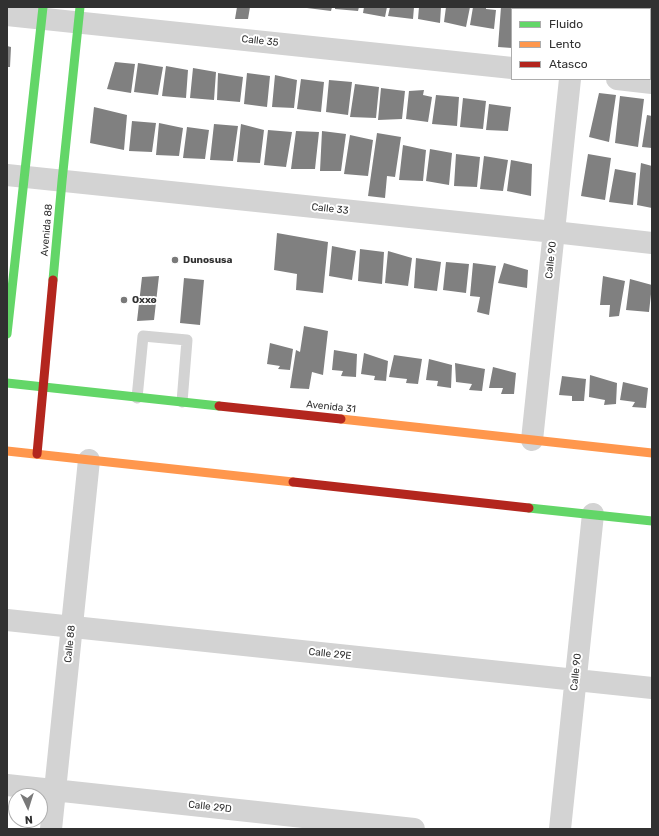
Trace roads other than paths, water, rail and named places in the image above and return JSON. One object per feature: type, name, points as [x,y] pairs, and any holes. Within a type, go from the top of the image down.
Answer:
[{"type":"main road","points":[[7,334],[16,176],[42,13]]},
{"type":"main road","name":"Avenida 88","points":[[37,454],[79,15]]},
{"type":"main road","name":"Avenida 31","points":[[7,383],[652,453]]},
{"type":"main road","points":[[7,451],[652,521]]},
{"type":"street","name":"Calle 35","points":[[7,15],[42,13],[79,15],[511,68]]},
{"type":"street","name":"Calle 90","points":[[532,440],[570,80]]},
{"type":"street","points":[[626,80],[652,83]]},
{"type":"street","name":"Calle 33","points":[[16,176],[652,243]]},
{"type":"street","name":"Calle 88","points":[[51,829],[89,460]]},
{"type":"street","name":"Calle 90","points":[[560,829],[593,514]]},
{"type":"street","name":"Calle 29E","points":[[7,620],[652,688]]},
{"type":"street","name":"Calle 29D","points":[[7,785],[414,829]]},
{"type":"lane","points":[[137,398],[144,336],[187,340],[182,402]]},
{"type":"place","name":"Dunosusa","points":[[175,260]]},
{"type":"place","name":"Oxxo","points":[[124,300]]}]
